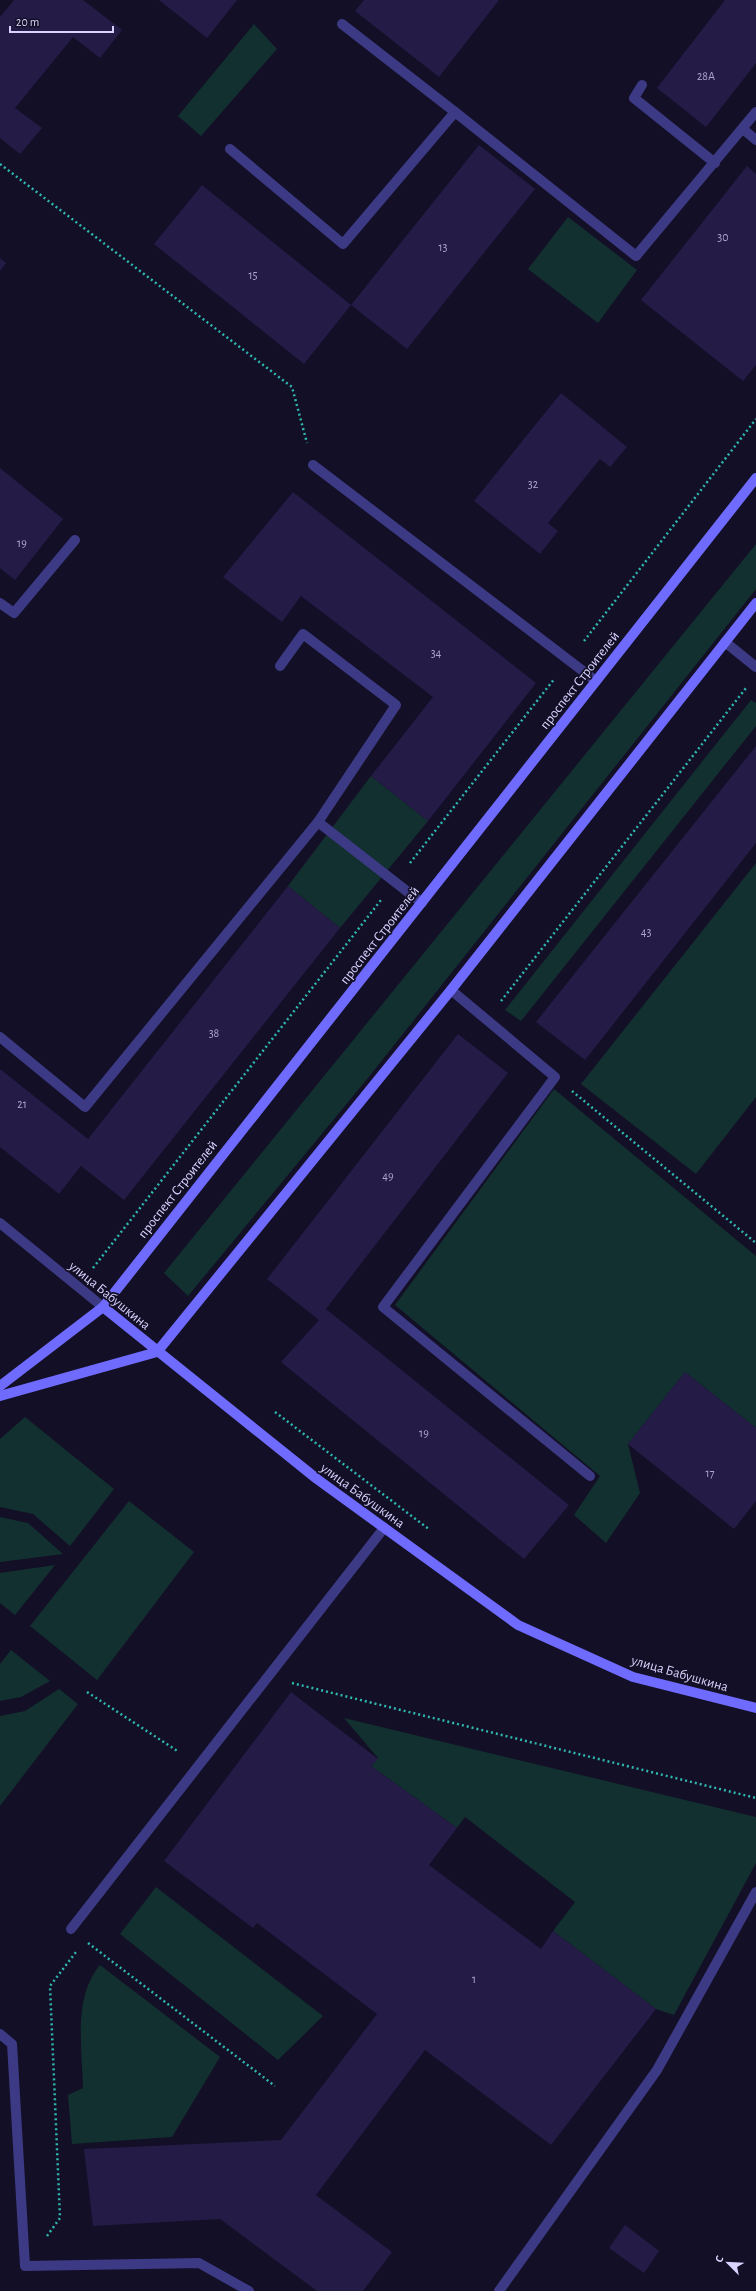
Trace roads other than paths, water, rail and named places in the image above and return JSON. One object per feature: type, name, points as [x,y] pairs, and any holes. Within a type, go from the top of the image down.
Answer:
[{"type":"main road","name":"проспект Строителей","points":[[0,1386],[102,1306],[422,903],[756,478]]},
{"type":"main road","points":[[0,1396],[157,1352],[451,990],[756,603]]},
{"type":"main road","name":"улица Бабушкина","points":[[102,1306],[157,1352],[317,1479],[518,1625],[633,1677],[756,1708]]},
{"type":"street","points":[[342,24],[636,256],[756,112]]},
{"type":"street","points":[[642,85],[634,98],[715,162]]},
{"type":"street","points":[[230,149],[343,244],[455,112]]},
{"type":"street","points":[[743,129],[756,140]]},
{"type":"street","points":[[313,465],[596,681]]},
{"type":"street","points":[[0,603],[14,613],[75,540]]},
{"type":"street","points":[[0,1037],[85,1107],[318,822],[396,705],[303,634],[280,666]]},
{"type":"street","points":[[725,642],[756,667]]},
{"type":"street","points":[[318,822],[422,903]]},
{"type":"street","points":[[451,990],[555,1077],[383,1307],[590,1476]]},
{"type":"street","name":"улица Бабушкина","points":[[0,1223],[102,1306]]},
{"type":"street","points":[[71,1929],[384,1528]]},
{"type":"street","points":[[499,2291],[657,2070],[756,1892]]},
{"type":"street","points":[[0,2034],[12,2044],[25,2266],[199,2263],[249,2291]]}]
